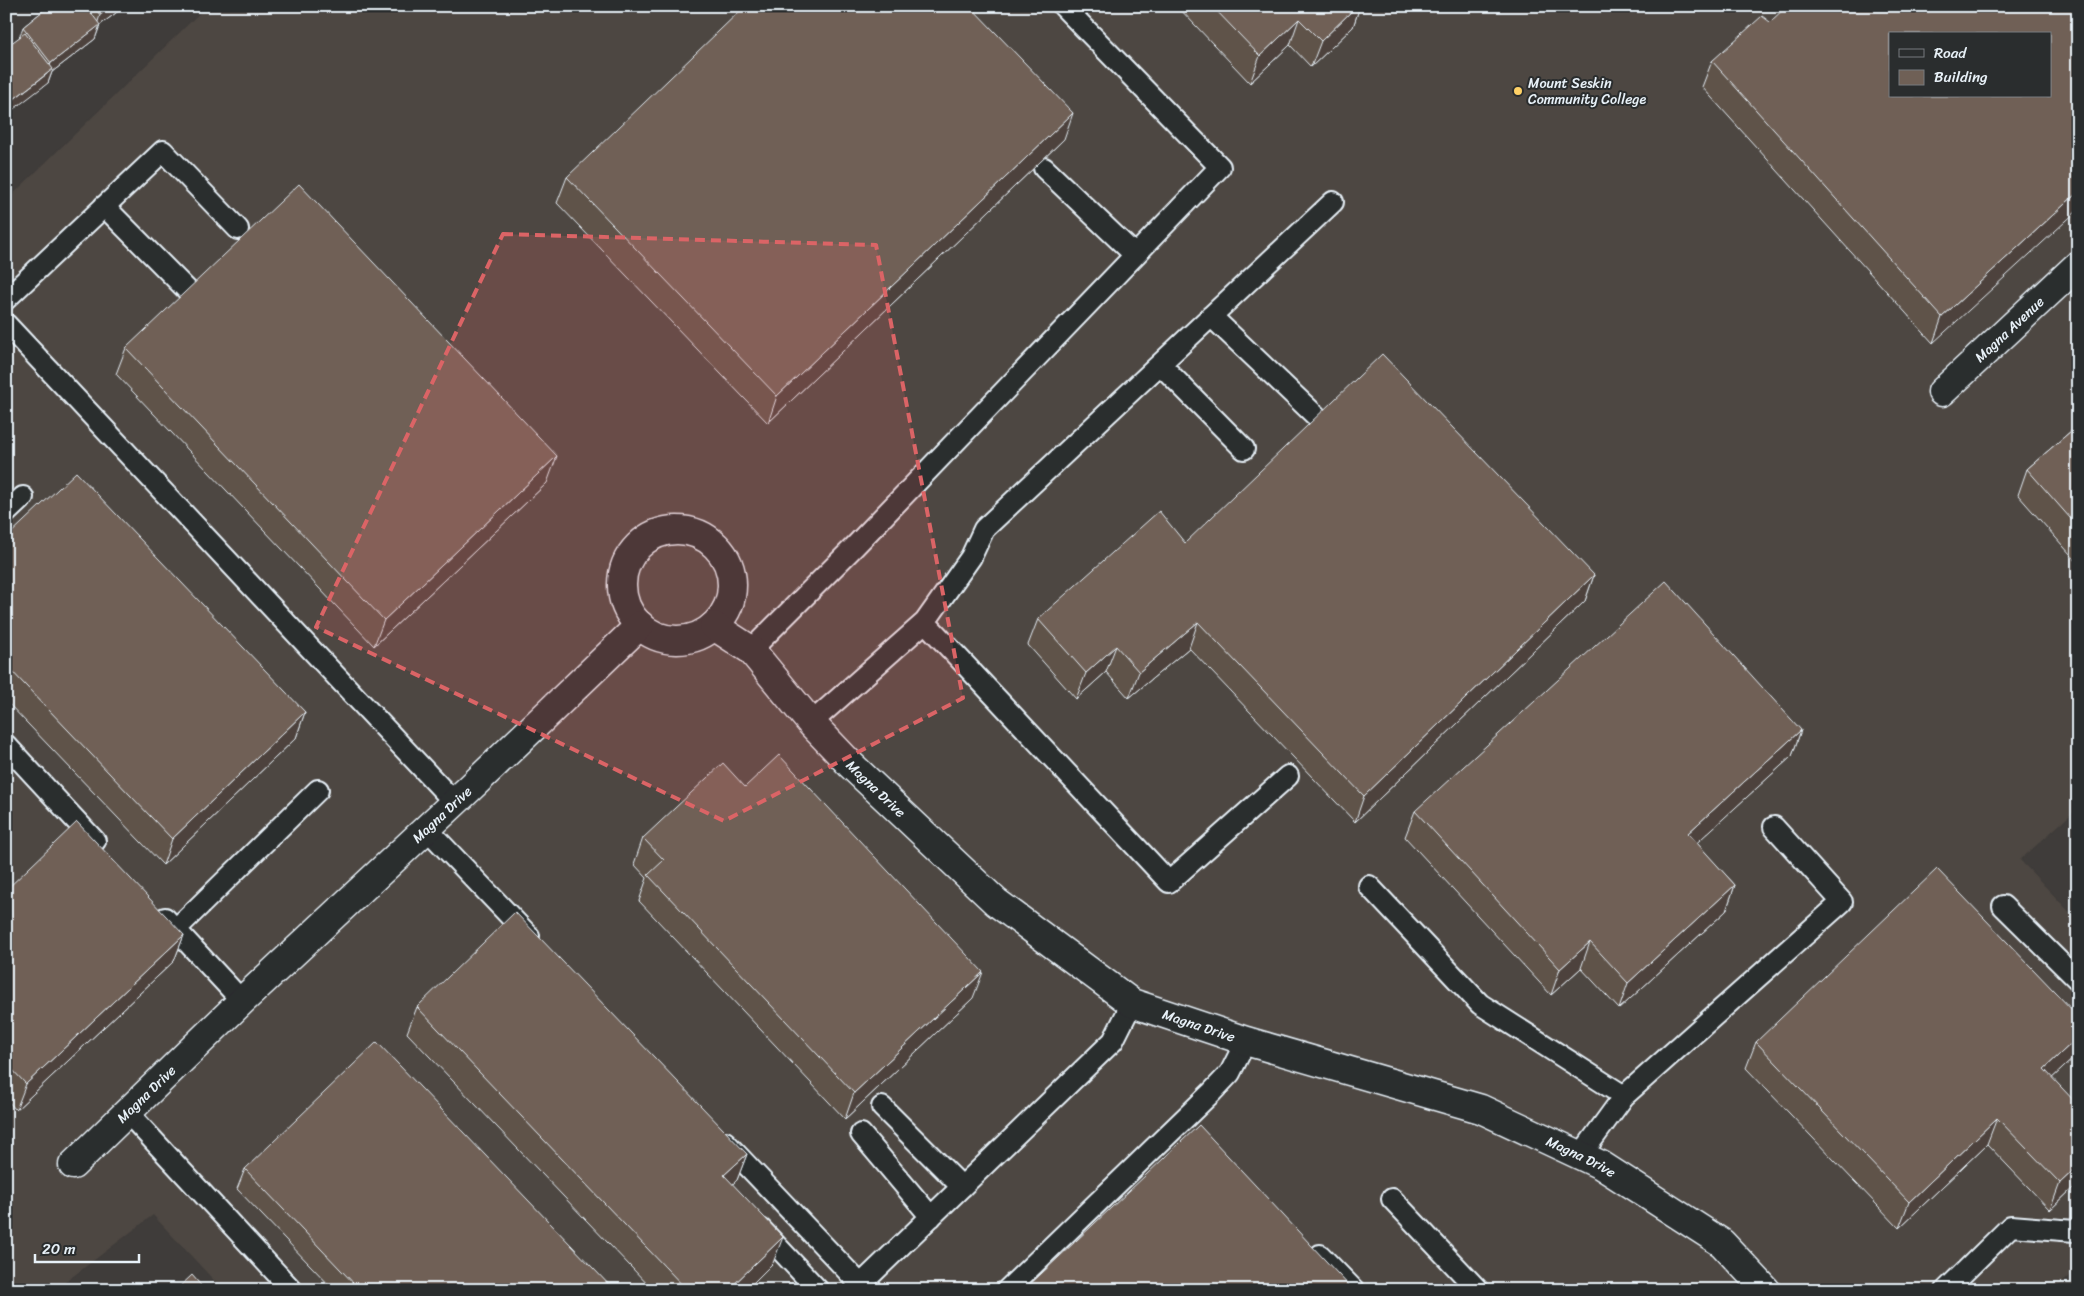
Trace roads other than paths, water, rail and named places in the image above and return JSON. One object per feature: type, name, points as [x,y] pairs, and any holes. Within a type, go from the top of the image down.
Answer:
[{"type":"street","name":"Magna Avenue","points":[[1942,392],[2078,265]]},
{"type":"street","points":[[677,529],[696,532],[712,542],[724,556],[731,574],[732,592],[726,610],[714,626],[693,637],[669,639],[654,634],[640,625],[628,610],[622,593],[623,574],[630,556],[642,542],[658,533],[677,529]]},
{"type":"street","name":"Magna Drive","points":[[73,1165],[242,1001],[455,803],[640,625]]},
{"type":"street","name":"Magna Drive","points":[[714,626],[751,650],[811,723],[851,765],[996,902],[1132,1003],[1246,1041],[1481,1109],[1601,1165],[1722,1243],[1766,1290]]},
{"type":"lane","points":[[751,650],[855,546],[1220,167],[1063,6]]},
{"type":"lane","points":[[6,299],[162,151],[238,229]]},
{"type":"lane","points":[[1044,168],[1135,255]]},
{"type":"lane","points":[[811,723],[925,622],[971,557],[984,529],[1333,202]]},
{"type":"lane","points":[[104,206],[196,299]]},
{"type":"lane","points":[[1212,316],[1315,415]]},
{"type":"lane","points":[[6,324],[455,803]]},
{"type":"lane","points":[[1160,364],[1244,449]]},
{"type":"lane","points":[[6,512],[23,497]]},
{"type":"lane","points":[[925,622],[1169,882],[1288,776]]},
{"type":"lane","points":[[6,745],[110,858]]},
{"type":"lane","points":[[176,929],[318,790]]},
{"type":"lane","points":[[1581,1155],[1624,1096],[1842,902],[1774,827]]},
{"type":"lane","points":[[427,829],[540,947]]},
{"type":"lane","points":[[1369,886],[1480,1004],[1624,1096]]},
{"type":"lane","points":[[150,901],[242,1001]]},
{"type":"lane","points":[[2003,906],[2078,980]]},
{"type":"lane","points":[[711,1127],[858,1287],[1113,1041],[1132,1003]]},
{"type":"lane","points":[[1007,1290],[1193,1124],[1230,1074],[1246,1041]]},
{"type":"lane","points":[[882,1107],[962,1186]]},
{"type":"lane","points":[[128,1112],[292,1290]]},
{"type":"lane","points":[[861,1134],[931,1217]]},
{"type":"lane","points":[[1392,1199],[1478,1290]]},
{"type":"lane","points":[[745,1213],[818,1290]]},
{"type":"lane","points":[[1946,1290],[2011,1226],[2075,1231],[2078,1228]]},
{"type":"lane","points":[[1307,1241],[1354,1290]]},
{"type":"place","name":"Mount Seskin Community College","points":[[1518,91]]}]
